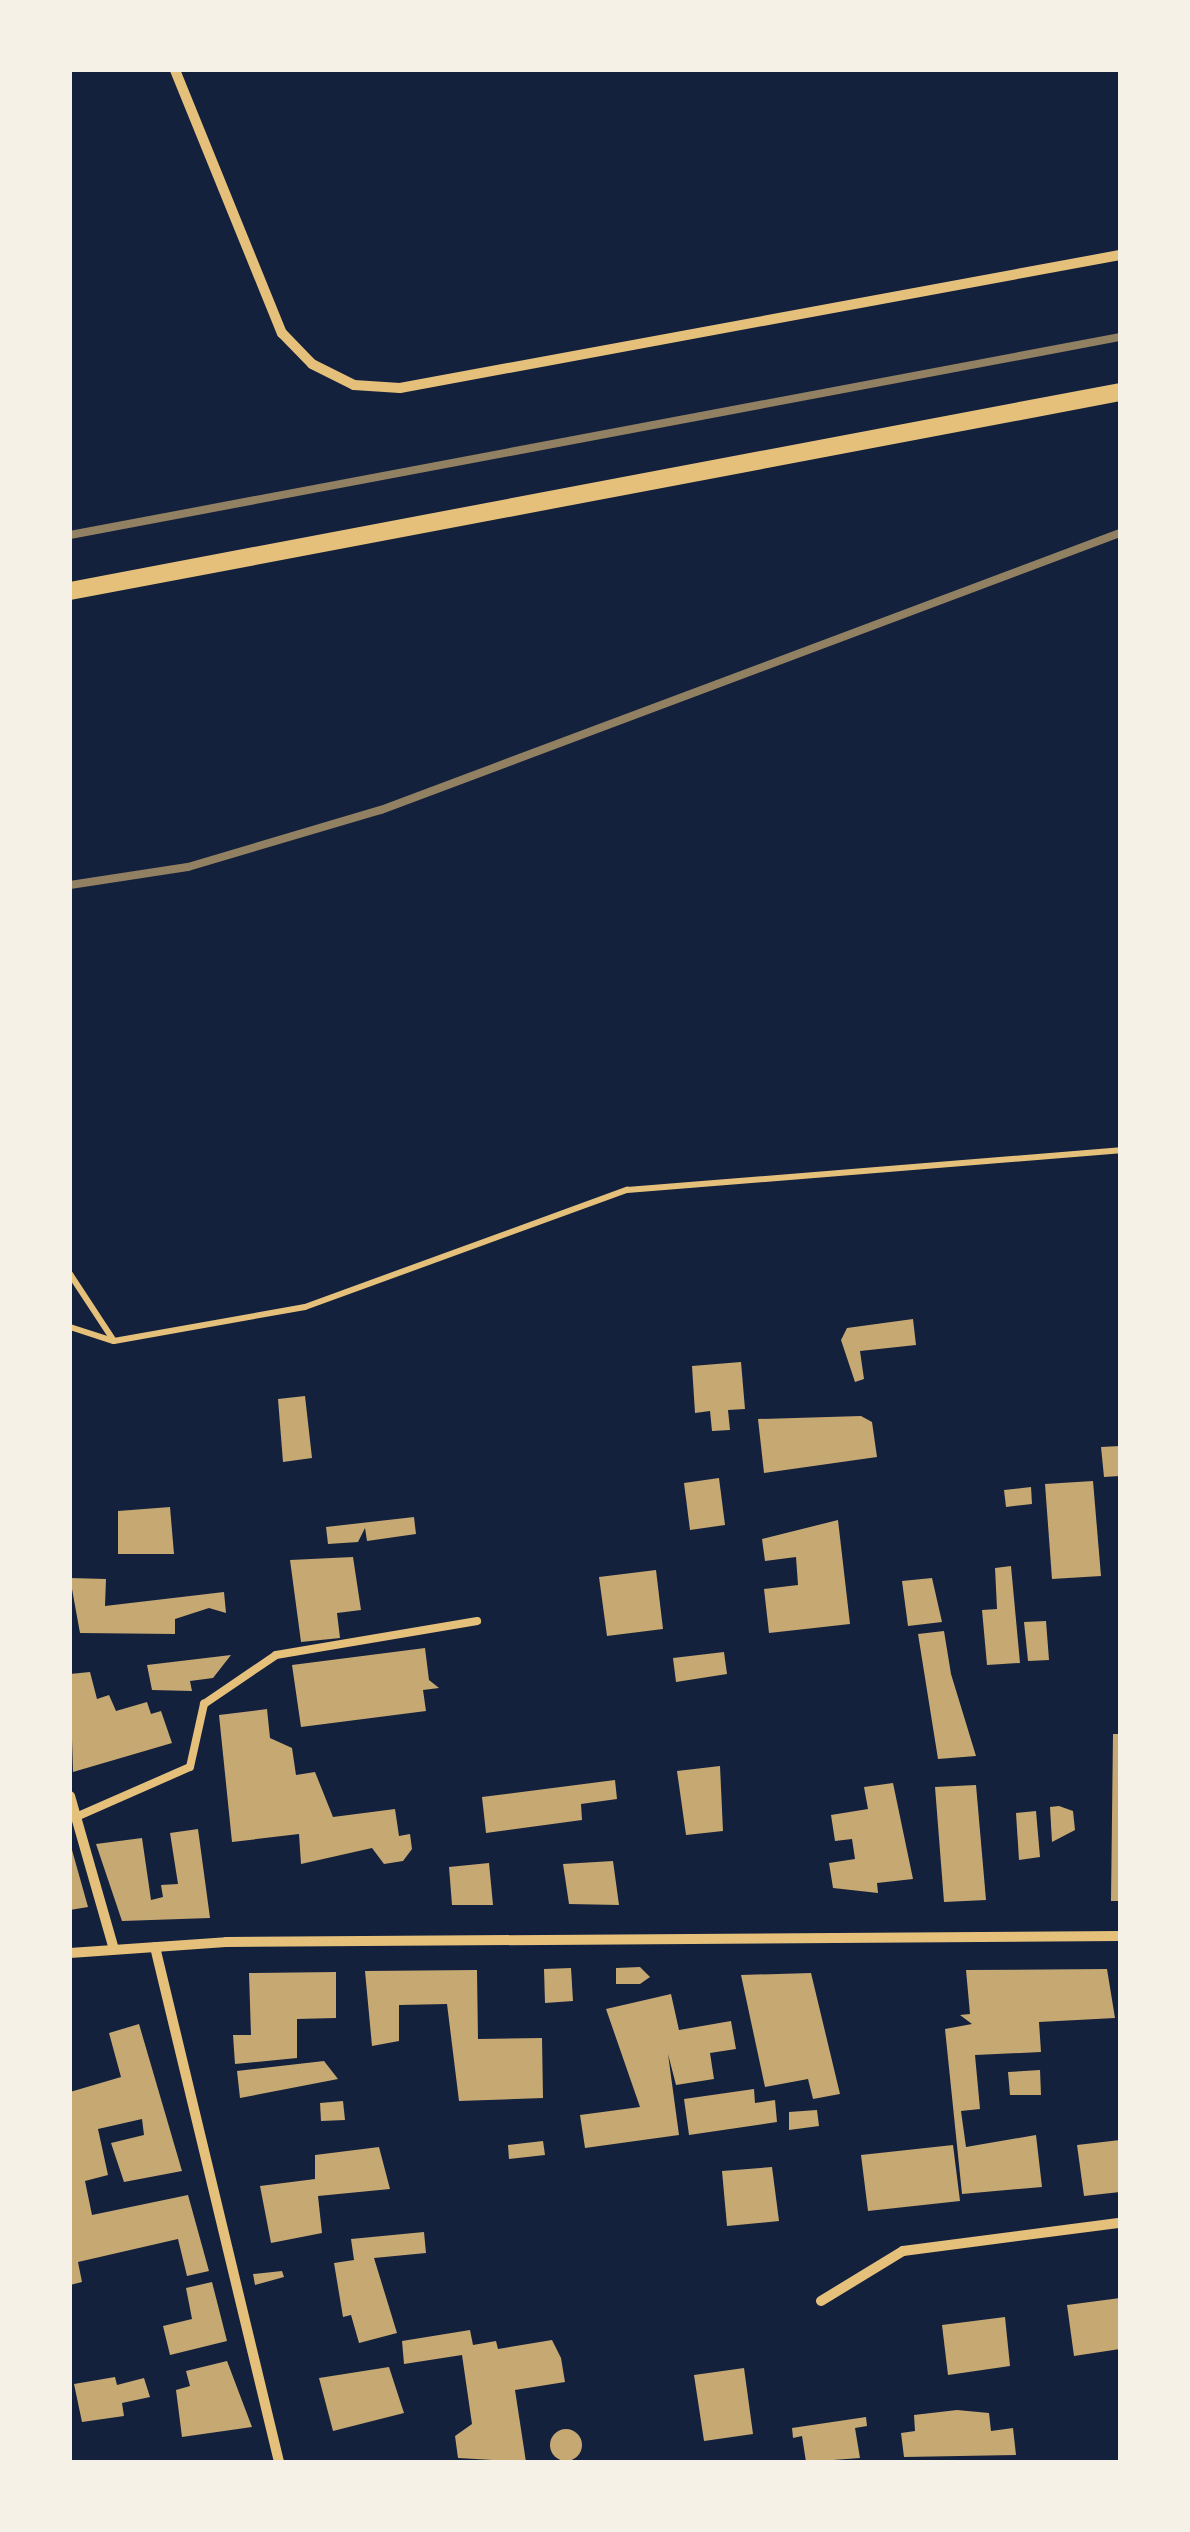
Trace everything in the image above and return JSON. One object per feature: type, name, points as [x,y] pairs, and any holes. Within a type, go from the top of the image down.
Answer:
[{"type":"street","points":[[174,70],[282,333],[312,364],[354,385],[400,388],[1120,256]]},
{"type":"street","points":[[70,591],[1120,392]]},
{"type":"street","points":[[70,1796],[114,1949]]},
{"type":"street","points":[[70,1953],[155,1947],[1120,1936]]},
{"type":"street","points":[[155,1947],[279,2462]]},
{"type":"street","points":[[821,2300],[903,2251],[1120,2223]]},
{"type":"lane","points":[[76,1818],[190,1767],[204,1704],[276,1655],[477,1621]]},
{"type":"path","points":[[70,1327],[114,1341],[306,1307],[627,1190],[1120,1150]]},
{"type":"path","points":[[70,1274],[114,1341]]},
{"type":"building","points":[[913,1319],[916,1345],[860,1351],[864,1379],[855,1382],[841,1340],[847,1328]]},
{"type":"building","points":[[741,1362],[745,1409],[728,1410],[730,1430],[712,1431],[710,1411],[695,1413],[692,1366]]},
{"type":"building","points":[[305,1396],[312,1458],[283,1462],[278,1399]]},
{"type":"building","points":[[861,1416],[872,1422],[877,1457],[764,1473],[758,1419]]},
{"type":"building","points":[[1120,1446],[1120,1476],[1104,1477],[1101,1447]]},
{"type":"building","points":[[719,1478],[725,1525],[690,1530],[684,1483]]},
{"type":"building","points":[[1093,1481],[1101,1576],[1052,1579],[1045,1484]]},
{"type":"building","points":[[1031,1487],[1032,1504],[1006,1507],[1004,1490]]},
{"type":"building","points":[[170,1507],[174,1554],[118,1554],[118,1511]]},
{"type":"building","points":[[414,1517],[416,1534],[367,1541],[365,1528],[358,1542],[328,1544],[326,1527]]},
{"type":"building","points":[[838,1520],[850,1624],[769,1633],[764,1589],[798,1585],[796,1557],[765,1561],[762,1539]]},
{"type":"building","points":[[353,1557],[361,1610],[337,1613],[340,1638],[301,1642],[290,1560]]},
{"type":"building","points":[[1011,1566],[1020,1663],[987,1665],[982,1610],[997,1609],[995,1568]]},
{"type":"building","points":[[656,1570],[663,1629],[607,1636],[599,1577]]},
{"type":"building","points":[[70,1578],[106,1579],[105,1606],[224,1592],[226,1613],[209,1608],[175,1619],[175,1634],[80,1633]]},
{"type":"building","points":[[932,1578],[942,1622],[908,1626],[902,1581]]},
{"type":"building","points":[[1046,1621],[1049,1660],[1028,1661],[1024,1622]]},
{"type":"building","points":[[944,1631],[951,1674],[976,1756],[938,1759],[918,1634]]},
{"type":"building","points":[[425,1648],[429,1680],[439,1688],[423,1690],[426,1711],[301,1727],[292,1665]]},
{"type":"building","points":[[724,1652],[727,1674],[676,1682],[673,1658]]},
{"type":"building","points":[[231,1655],[213,1678],[190,1681],[192,1691],[152,1690],[147,1665]]},
{"type":"building","points":[[90,1672],[97,1699],[109,1695],[116,1711],[147,1702],[151,1714],[161,1711],[172,1743],[73,1772],[70,1674]]},
{"type":"building","points":[[267,1709],[270,1738],[292,1748],[296,1775],[315,1772],[333,1817],[395,1809],[399,1836],[410,1834],[412,1849],[403,1861],[384,1864],[372,1848],[301,1864],[299,1834],[232,1842],[219,1715]]},
{"type":"building","points":[[1113,1734],[1120,1734],[1120,1901],[1111,1901]]},
{"type":"building","points":[[720,1766],[723,1831],[686,1835],[677,1771]]},
{"type":"building","points":[[615,1780],[617,1799],[581,1804],[582,1820],[486,1833],[482,1797]]},
{"type":"building","points":[[893,1783],[913,1879],[877,1883],[878,1893],[833,1888],[829,1863],[855,1859],[852,1839],[835,1841],[831,1815],[868,1809],[864,1787]]},
{"type":"building","points":[[976,1785],[986,1900],[944,1902],[935,1787]]},
{"type":"building","points":[[1050,1807],[1073,1811],[1075,1830],[1052,1842]]},
{"type":"building","points":[[1036,1811],[1040,1857],[1019,1860],[1016,1813]]},
{"type":"building","points":[[198,1829],[210,1918],[122,1921],[96,1844],[142,1838],[151,1900],[163,1897],[161,1885],[178,1884],[170,1833]]},
{"type":"building","points":[[70,1843],[88,1907],[70,1910]]},
{"type":"building","points":[[613,1861],[619,1905],[569,1904],[563,1864]]},
{"type":"building","points":[[489,1863],[493,1905],[452,1905],[449,1867]]},
{"type":"building","points":[[640,1967],[650,1977],[640,1984],[616,1984],[616,1968]]},
{"type":"building","points":[[571,1968],[573,2001],[545,2003],[544,1969]]},
{"type":"building","points":[[1107,1969],[1115,2018],[1039,2022],[1041,2052],[975,2055],[980,2109],[961,2111],[966,2147],[1036,2135],[1042,2187],[962,2194],[945,2029],[972,2024],[960,2015],[970,2014],[966,1970]]},
{"type":"building","points":[[477,1970],[478,2039],[542,2038],[543,2098],[459,2101],[447,2004],[399,2005],[399,2041],[372,2046],[365,1971]]},
{"type":"building","points":[[336,1972],[336,2018],[297,2019],[297,2058],[235,2064],[233,2035],[251,2035],[249,1973]]},
{"type":"building","points":[[811,1973],[840,2094],[813,2099],[808,2079],[765,2087],[741,1975]]},
{"type":"building","points":[[671,1994],[679,2030],[731,2021],[736,2049],[710,2053],[714,2079],[676,2085],[668,2054],[679,2135],[585,2148],[580,2115],[640,2107],[606,2009]]},
{"type":"building","points":[[139,2024],[182,2171],[124,2182],[111,2143],[144,2135],[142,2119],[98,2129],[108,2175],[85,2181],[92,2215],[188,2195],[209,2271],[187,2276],[178,2239],[78,2262],[82,2282],[70,2285],[70,2092],[121,2077],[109,2033]]},
{"type":"building","points":[[324,2061],[338,2079],[240,2098],[237,2071]]},
{"type":"building","points":[[1040,2070],[1041,2095],[1010,2095],[1008,2072]]},
{"type":"building","points":[[754,2089],[755,2103],[775,2100],[777,2122],[689,2135],[684,2099]]},
{"type":"building","points":[[343,2101],[345,2120],[321,2121],[320,2103]]},
{"type":"building","points":[[817,2110],[819,2126],[789,2130],[789,2112]]},
{"type":"building","points":[[1120,2140],[1120,2192],[1084,2196],[1077,2145]]},
{"type":"building","points":[[543,2141],[545,2155],[509,2159],[508,2145]]},
{"type":"building","points":[[953,2145],[960,2201],[868,2211],[861,2155]]},
{"type":"building","points":[[379,2147],[390,2189],[318,2196],[322,2233],[271,2243],[260,2186],[315,2179],[315,2155]]},
{"type":"building","points":[[772,2167],[779,2221],[727,2226],[722,2171]]},
{"type":"building","points":[[424,2232],[426,2253],[374,2258],[397,2333],[359,2343],[351,2315],[343,2317],[334,2263],[354,2260],[351,2239]]},
{"type":"building","points":[[282,2271],[284,2277],[255,2285],[253,2274]]},
{"type":"building","points":[[212,2282],[227,2341],[170,2355],[163,2326],[192,2319],[186,2288]]},
{"type":"building","points":[[1120,2298],[1120,2349],[1074,2356],[1067,2305]]},
{"type":"building","points":[[1005,2317],[1010,2366],[948,2375],[942,2325]]},
{"type":"building","points":[[470,2330],[473,2345],[496,2341],[498,2349],[552,2340],[561,2358],[565,2382],[515,2390],[526,2462],[458,2458],[455,2436],[472,2424],[462,2355],[404,2364],[402,2341]]},
{"type":"building","points":[[227,2361],[252,2427],[182,2437],[176,2390],[190,2386],[186,2371]]},
{"type":"building","points":[[389,2367],[404,2413],[333,2431],[319,2378]]},
{"type":"building","points":[[744,2368],[753,2434],[704,2441],[694,2375]]},
{"type":"building","points":[[115,2377],[117,2385],[144,2378],[150,2397],[122,2403],[124,2416],[82,2422],[74,2384]]},
{"type":"building","points":[[957,2410],[989,2413],[991,2431],[1013,2428],[1016,2455],[904,2457],[901,2433],[915,2431],[914,2415]]},
{"type":"building","points":[[866,2417],[867,2426],[855,2428],[860,2458],[806,2462],[802,2436],[793,2438],[792,2428]]},
{"type":"building","points":[[566,2429],[577,2434],[582,2445],[577,2456],[566,2461],[555,2456],[550,2445],[555,2434]]},
{"type":"railway","points":[[70,535],[1120,337]]},
{"type":"railway","points":[[70,885],[188,867],[381,810],[1120,533]]}]
